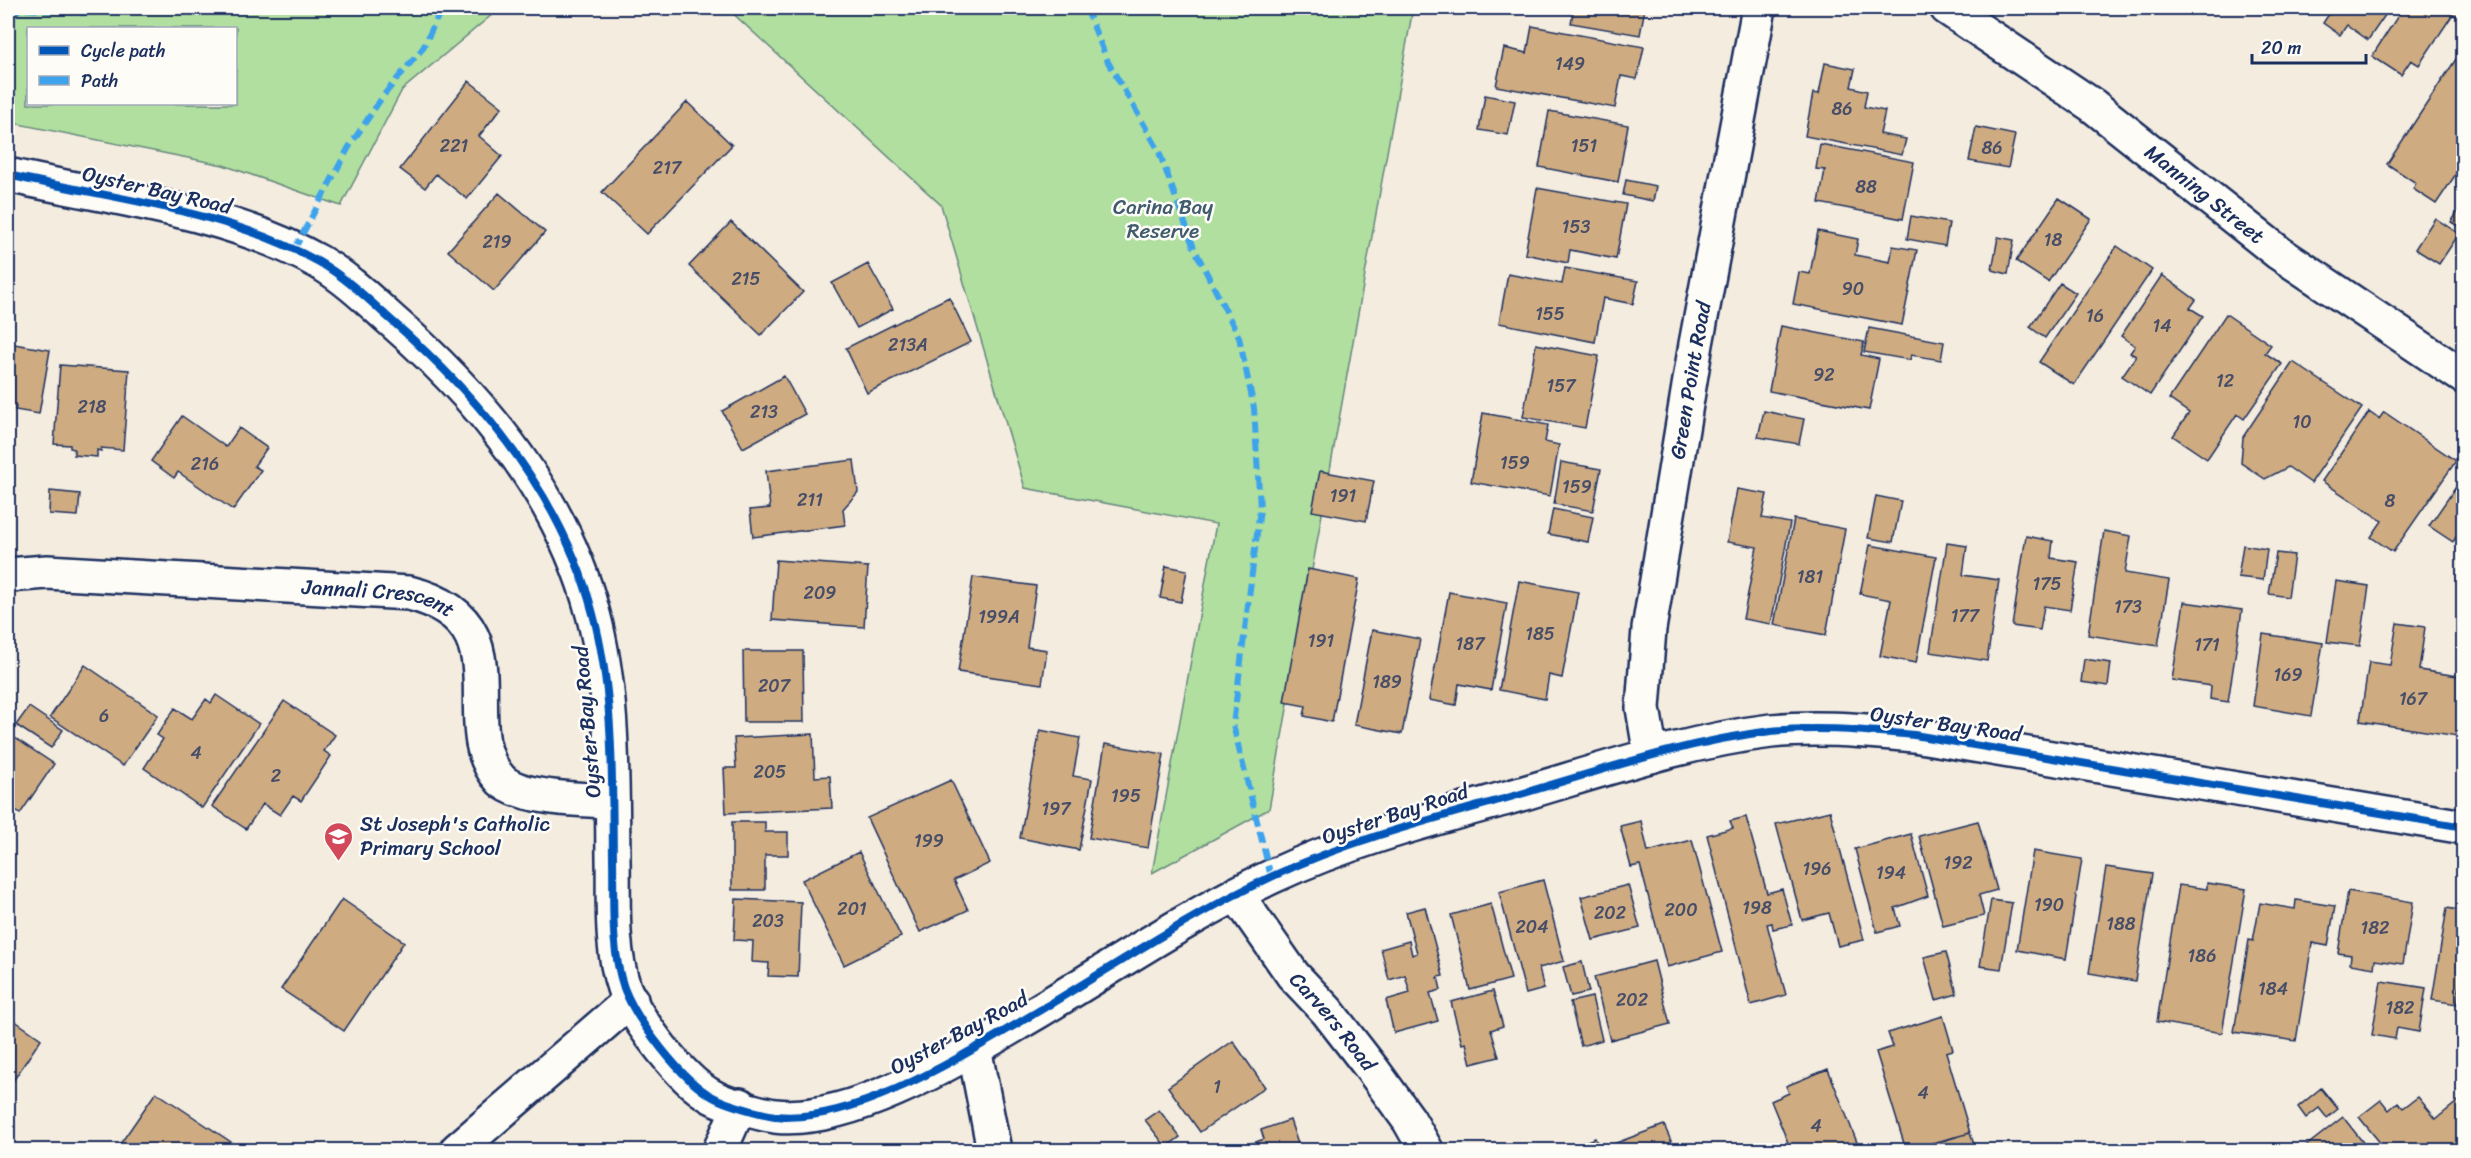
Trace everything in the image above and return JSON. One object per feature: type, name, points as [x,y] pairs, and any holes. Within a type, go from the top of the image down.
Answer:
[{"type":"street","name":"Green Point Road","points":[[1651,756],[1643,708],[1649,629],[1696,344],[1759,8]]},
{"type":"street","name":"Manning Street","points":[[1947,8],[2092,105],[2279,253],[2463,377]]},
{"type":"street","name":"Oyster Bay Road","points":[[8,175],[185,211],[294,250],[324,265],[423,347],[483,412],[531,472],[563,531],[592,608],[605,666],[612,801],[614,940],[625,990],[663,1053],[712,1097],[774,1116],[828,1113],[883,1094],[974,1048],[1237,895],[1291,868],[1378,834],[1651,756],[1713,741],[1775,731],[1846,729],[1914,735],[2463,827]]},
{"type":"street","name":"Jannali Crescent","points":[[8,575],[47,572],[409,593],[434,599],[454,613],[469,632],[481,666],[482,723],[487,757],[502,781],[536,795],[569,800],[612,801]]},
{"type":"street","name":"Carvers Road","points":[[1237,895],[1293,975],[1327,1011],[1372,1069],[1409,1120],[1426,1150]]},
{"type":"street","points":[[457,1150],[631,1000]]},
{"type":"street","points":[[974,1048],[994,1150]]},
{"type":"street","points":[[720,1150],[740,1106]]},
{"type":"green space","points":[[8,8],[500,8],[402,90],[341,206],[223,165],[8,122]]},
{"type":"green space","name":"Carina Bay Reserve","points":[[727,8],[1413,8],[1269,809],[1152,873],[1216,524],[1025,488],[941,205]]},
{"type":"building","points":[[1574,8],[1645,8],[1640,35],[1571,23]]},
{"type":"building","points":[[2320,8],[2390,8],[2368,40],[2347,25],[2340,35],[2323,23],[2329,14]]},
{"type":"building","points":[[2403,8],[2464,8],[2464,14],[2460,19],[2453,14],[2419,65],[2411,60],[2401,75],[2372,56]]},
{"type":"building","points":[[1532,26],[1644,47],[1637,79],[1621,76],[1615,108],[1496,86],[1504,48],[1527,53]]},
{"type":"building","points":[[2462,50],[2464,162],[2436,204],[2413,189],[2416,183],[2387,164]]},
{"type":"building","points":[[1825,63],[1855,69],[1851,87],[1867,91],[1864,107],[1885,111],[1880,134],[1906,139],[1902,155],[1805,136],[1813,93],[1819,94]]},
{"type":"building","points":[[469,81],[502,107],[479,136],[502,156],[467,199],[436,174],[425,188],[400,169]]},
{"type":"building","points":[[1485,95],[1515,101],[1508,135],[1479,130]]},
{"type":"building","points":[[687,102],[732,145],[647,234],[602,192]]},
{"type":"building","points":[[1549,111],[1628,125],[1618,182],[1539,167]]},
{"type":"building","points":[[1976,127],[2015,135],[2008,168],[1969,161]]},
{"type":"building","points":[[1820,144],[1914,162],[1903,219],[1819,203],[1825,170],[1816,169]]},
{"type":"building","points":[[1626,180],[1656,186],[1653,201],[1623,195]]},
{"type":"building","points":[[1537,188],[1626,204],[1616,259],[1570,250],[1568,263],[1525,254]]},
{"type":"building","points":[[499,193],[545,232],[494,291],[448,251]]},
{"type":"building","points":[[2059,198],[2091,219],[2048,282],[2016,261]]},
{"type":"building","points":[[2464,203],[2464,230],[2451,222]]},
{"type":"building","points":[[1911,216],[1949,223],[1945,246],[1907,239]]},
{"type":"building","points":[[2435,218],[2459,234],[2439,264],[2415,249]]},
{"type":"building","points":[[731,222],[803,292],[761,335],[689,266]]},
{"type":"building","points":[[1818,231],[1858,239],[1855,255],[1890,262],[1893,246],[1917,250],[1902,325],[1793,304],[1799,272],[1810,274]]},
{"type":"building","points":[[1998,237],[2014,240],[2008,274],[1992,270]]},
{"type":"building","points":[[2117,246],[2152,270],[2074,385],[2039,362]]},
{"type":"building","points":[[868,264],[893,309],[857,328],[832,283]]},
{"type":"building","points":[[1565,268],[1638,281],[1633,304],[1603,298],[1595,342],[1499,323],[1508,274],[1562,284]]},
{"type":"building","points":[[2162,275],[2196,300],[2190,308],[2203,316],[2150,395],[2122,376],[2136,356],[2130,353],[2135,346],[2121,336]]},
{"type":"building","points":[[2060,283],[2076,293],[2045,338],[2030,327]]},
{"type":"building","points":[[949,297],[971,342],[867,393],[846,348]]},
{"type":"building","points":[[2226,314],[2271,345],[2265,353],[2282,364],[2244,419],[2237,414],[2207,459],[2173,436],[2189,413],[2169,399]]},
{"type":"building","points":[[1781,326],[1864,342],[1861,355],[1879,359],[1869,410],[1769,391]]},
{"type":"building","points":[[1869,328],[1944,342],[1941,360],[1911,355],[1910,360],[1864,352]]},
{"type":"building","points":[[8,343],[50,350],[39,414],[15,410],[16,406],[8,404]]},
{"type":"building","points":[[1536,344],[1599,356],[1585,428],[1523,417]]},
{"type":"building","points":[[2293,362],[2362,408],[2311,483],[2288,467],[2265,479],[2241,463],[2243,437]]},
{"type":"building","points":[[60,365],[129,370],[123,450],[101,448],[101,451],[97,450],[97,457],[74,455],[74,449],[70,448],[70,445],[54,444]]},
{"type":"building","points":[[784,376],[805,414],[743,448],[722,411]]},
{"type":"building","points":[[1764,411],[1804,419],[1799,444],[1758,437]]},
{"type":"building","points":[[2369,412],[2379,419],[2384,412],[2456,461],[2393,552],[2371,537],[2382,521],[2322,481]]},
{"type":"building","points":[[1483,413],[1548,425],[1545,442],[1559,445],[1550,496],[1471,482]]},
{"type":"building","points":[[182,416],[226,447],[239,428],[267,448],[254,466],[261,470],[233,510],[178,472],[174,478],[151,461]]},
{"type":"building","points":[[854,460],[858,492],[843,509],[845,525],[753,537],[750,510],[770,508],[766,471]]},
{"type":"building","points":[[1561,462],[1601,469],[1593,511],[1554,504]]},
{"type":"building","points":[[1320,471],[1374,481],[1366,521],[1312,511]]},
{"type":"building","points":[[2458,484],[2464,488],[2464,538],[2458,534],[2453,542],[2429,526]]},
{"type":"building","points":[[1737,489],[1767,494],[1762,518],[1790,523],[1771,624],[1743,619],[1757,547],[1727,542]]},
{"type":"building","points":[[50,491],[80,494],[78,516],[49,514]]},
{"type":"building","points":[[1876,496],[1901,501],[1893,542],[1868,538]]},
{"type":"building","points":[[1553,509],[1593,517],[1588,542],[1548,534]]},
{"type":"building","points":[[1794,519],[1845,529],[1826,635],[1774,625]]},
{"type":"building","points":[[2104,531],[2131,536],[2125,573],[2169,580],[2158,646],[2088,635]]},
{"type":"building","points":[[2026,536],[2053,541],[2051,558],[2078,562],[2070,610],[2044,606],[2040,630],[2012,626]]},
{"type":"building","points":[[1947,543],[1967,546],[1963,575],[1999,580],[1987,661],[1930,652]]},
{"type":"building","points":[[1870,545],[1936,557],[1916,663],[1880,656],[1891,600],[1860,594]]},
{"type":"building","points":[[2243,545],[2267,549],[2263,580],[2238,577]]},
{"type":"building","points":[[2276,553],[2294,555],[2288,597],[2269,594]]},
{"type":"building","points":[[776,560],[868,567],[864,627],[772,620]]},
{"type":"building","points":[[1166,566],[1187,570],[1181,602],[1160,598]]},
{"type":"building","points":[[1308,569],[1359,579],[1332,722],[1304,716],[1306,706],[1284,702]]},
{"type":"building","points":[[973,577],[1036,586],[1027,647],[1047,650],[1042,684],[958,672]]},
{"type":"building","points":[[1519,581],[1578,592],[1562,678],[1549,675],[1545,699],[1499,690]]},
{"type":"building","points":[[2336,581],[2369,586],[2360,646],[2327,642]]},
{"type":"building","points":[[1449,592],[1507,603],[1491,690],[1459,684],[1456,705],[1429,700]]},
{"type":"building","points":[[2184,602],[2242,610],[2228,702],[2210,699],[2211,686],[2172,680]]},
{"type":"building","points":[[2397,623],[2425,627],[2419,670],[2464,677],[2464,737],[2360,721],[2369,662],[2390,665]]},
{"type":"building","points":[[1372,630],[1420,639],[1402,734],[1354,725]]},
{"type":"building","points":[[2263,634],[2323,643],[2311,716],[2253,706]]},
{"type":"building","points":[[743,651],[803,651],[804,722],[744,722]]},
{"type":"building","points":[[2084,659],[2111,663],[2108,686],[2081,682]]},
{"type":"building","points":[[85,665],[158,715],[123,766],[50,717]]},
{"type":"building","points":[[216,695],[259,724],[202,808],[144,768],[163,739],[157,735],[175,708],[192,719],[206,699],[211,703]]},
{"type":"building","points":[[284,701],[335,735],[324,751],[331,756],[301,801],[293,796],[280,815],[263,804],[246,829],[212,806]]},
{"type":"building","points":[[29,707],[63,730],[51,748],[16,725]]},
{"type":"building","points":[[1040,730],[1080,738],[1073,776],[1092,779],[1079,850],[1020,838]]},
{"type":"building","points":[[813,734],[815,777],[830,776],[832,808],[726,813],[724,768],[736,768],[734,738]]},
{"type":"building","points":[[12,736],[54,764],[20,814],[8,805],[8,741]]},
{"type":"building","points":[[1105,744],[1164,754],[1148,848],[1089,838]]},
{"type":"building","points":[[951,780],[990,863],[954,880],[968,910],[920,932],[867,818]]},
{"type":"building","points":[[1830,811],[1864,940],[1838,946],[1829,913],[1802,920],[1776,824]]},
{"type":"building","points":[[1746,817],[1767,893],[1782,889],[1792,925],[1773,929],[1772,923],[1767,924],[1786,995],[1751,1005],[1707,835],[1733,828],[1730,821]]},
{"type":"building","points":[[1641,821],[1648,852],[1692,840],[1722,952],[1667,967],[1640,865],[1631,867],[1620,826]]},
{"type":"building","points":[[1978,821],[1997,890],[1979,895],[1984,916],[1943,926],[1919,836]]},
{"type":"building","points":[[732,822],[765,822],[765,832],[788,832],[788,855],[765,855],[765,890],[732,890]]},
{"type":"building","points":[[1911,834],[1928,896],[1895,908],[1900,926],[1877,932],[1855,849]]},
{"type":"building","points":[[2033,851],[2082,859],[2066,959],[2017,950]]},
{"type":"building","points":[[859,852],[901,937],[844,965],[802,880]]},
{"type":"building","points":[[2106,867],[2152,874],[2135,981],[2089,973]]},
{"type":"building","points":[[1543,880],[1564,961],[1539,968],[1544,989],[1526,994],[1499,892]]},
{"type":"building","points":[[2207,883],[2246,889],[2222,1033],[2157,1022],[2179,885],[2207,889]]},
{"type":"building","points":[[1628,885],[1640,928],[1593,940],[1581,897]]},
{"type":"building","points":[[2348,891],[2413,902],[2403,964],[2375,960],[2374,968],[2350,964],[2351,955],[2338,953]]},
{"type":"building","points":[[342,899],[404,942],[344,1031],[281,989]]},
{"type":"building","points":[[736,899],[801,902],[798,977],[768,976],[769,963],[752,962],[753,941],[734,940]]},
{"type":"building","points":[[1991,900],[2012,903],[2001,969],[1980,966]]},
{"type":"building","points":[[2296,900],[2335,906],[2328,946],[2312,943],[2296,1041],[2234,1032],[2249,940],[2253,941],[2260,903],[2295,909]]},
{"type":"building","points":[[1491,904],[1511,979],[1470,990],[1451,915]]},
{"type":"building","points":[[1425,907],[1443,976],[1438,977],[1441,990],[1430,993],[1438,1021],[1394,1033],[1386,1000],[1410,993],[1405,975],[1389,980],[1381,949],[1409,941],[1412,955],[1417,953],[1406,912]]},
{"type":"building","points":[[2447,908],[2464,911],[2464,985],[2460,984],[2457,1004],[2432,1000]]},
{"type":"building","points":[[1946,952],[1957,994],[1936,1000],[1924,957]]},
{"type":"building","points":[[1654,961],[1670,1024],[1610,1040],[1594,977]]},
{"type":"building","points":[[1582,962],[1589,992],[1571,996],[1563,967]]},
{"type":"building","points":[[2381,981],[2426,988],[2419,1032],[2397,1028],[2395,1039],[2372,1035]]},
{"type":"building","points":[[1493,991],[1503,1026],[1491,1030],[1499,1057],[1471,1064],[1466,1043],[1462,1044],[1451,1002]]},
{"type":"building","points":[[1592,997],[1602,1040],[1581,1046],[1570,1002]]},
{"type":"building","points":[[8,1016],[41,1039],[11,1084],[8,1081]]},
{"type":"building","points":[[1943,1016],[1953,1050],[1946,1052],[1970,1133],[1906,1150],[1876,1052],[1893,1047],[1888,1033]]},
{"type":"building","points":[[1233,1041],[1265,1087],[1200,1132],[1168,1087]]},
{"type":"building","points":[[1828,1069],[1860,1150],[1791,1150],[1771,1101],[1789,1093],[1786,1086]]},
{"type":"building","points":[[2321,1088],[2338,1109],[2327,1118],[2319,1108],[2306,1118],[2298,1107]]},
{"type":"building","points":[[156,1092],[243,1150],[116,1150]]},
{"type":"building","points":[[2418,1097],[2436,1119],[2462,1098],[2464,1139],[2456,1145],[2461,1150],[2386,1150],[2359,1117],[2381,1100],[2389,1110],[2398,1102],[2403,1108]]},
{"type":"building","points":[[1159,1110],[1180,1137],[1166,1147],[1145,1120]]},
{"type":"building","points":[[2343,1117],[2369,1150],[2301,1150]]},
{"type":"building","points":[[1290,1120],[1300,1150],[1247,1150],[1245,1146],[1264,1139],[1261,1130]]},
{"type":"building","points":[[1664,1125],[1675,1150],[1566,1149],[1595,1138],[1600,1149]]},
{"type":"building","points":[[1970,1133],[1976,1150],[1911,1150]]},
{"type":"marked path","points":[[8,13],[27,9],[82,13],[117,8]]},
{"type":"marked path","points":[[294,250],[349,147],[383,96],[423,48],[442,8]]},
{"type":"marked path","points":[[1086,8],[1108,62],[1158,149],[1194,248],[1239,337],[1254,408],[1260,509],[1233,725],[1271,877]]},
{"type":"cycle path","points":[[8,175],[206,218],[245,229],[319,262],[338,274],[424,349],[486,416],[539,489],[561,529],[579,570],[593,614],[600,644],[608,704],[612,766],[614,924],[617,956],[624,988],[649,1032],[688,1078],[713,1097],[752,1111],[775,1116],[807,1116],[875,1098],[945,1065],[1212,907],[1273,876],[1330,852],[1418,823],[1638,759],[1737,736],[1807,729],[1914,735],[2464,827]]},
{"type":"place","name":"St Joseph's Catholic Primary School","points":[[339,862]]}]
